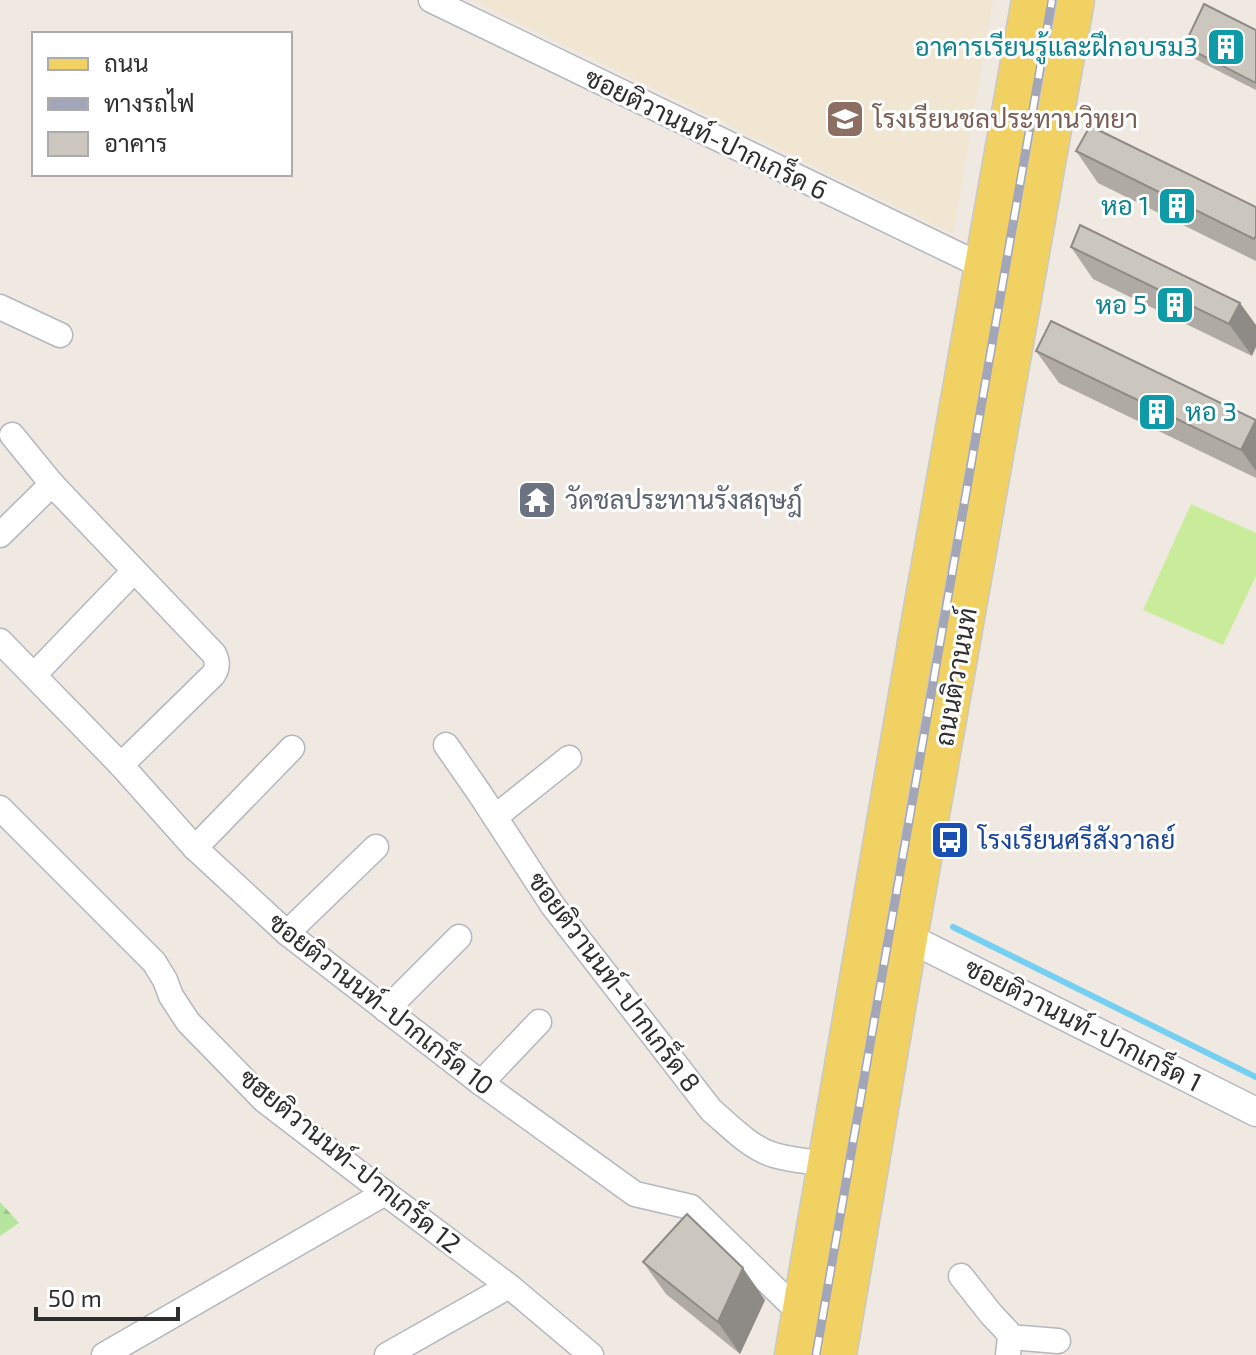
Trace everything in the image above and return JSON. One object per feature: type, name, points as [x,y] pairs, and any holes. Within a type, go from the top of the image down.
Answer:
[{"type":"main road","name":"ถนนติวานนท์","points":[[793,1355],[1030,0]]},
{"type":"main road","name":"ถนนติวานนท์","points":[[838,1355],[1076,0]]},
{"type":"main road","points":[[964,371],[1009,379]]},
{"type":"main road","points":[[916,643],[960,658]]},
{"type":"street","name":"ซอยติวานนท์-ปากเกร็ด 6","points":[[431,0],[982,266]]},
{"type":"street","points":[[0,307],[60,335]]},
{"type":"street","points":[[12,435],[52,484],[214,654],[217,664],[213,675],[121,765]]},
{"type":"street","points":[[0,535],[52,484]]},
{"type":"street","points":[[34,675],[134,571]]},
{"type":"street","name":"ซอยติวานนท์-ปากเกร็ด 10","points":[[0,641],[121,765],[195,848],[287,933],[481,1083],[635,1194],[691,1207],[800,1313]]},
{"type":"street","name":"ซอยติวานนท์-ปากเกร็ด 8","points":[[446,745],[553,906],[711,1110],[762,1150],[825,1164]]},
{"type":"street","points":[[195,848],[292,748]]},
{"type":"street","points":[[495,817],[569,758]]},
{"type":"street","name":"ซฮยติวานนท์-ปากเกร็ด 12","points":[[0,808],[154,962],[188,1022],[264,1100],[509,1286],[591,1355]]},
{"type":"street","points":[[287,933],[376,847]]},
{"type":"street","points":[[386,1010],[459,937]]},
{"type":"street","name":"ซอยติวานนท์-ปากเกร็ด 1","points":[[909,938],[1256,1112]]},
{"type":"street","points":[[481,1083],[539,1022]]},
{"type":"street","points":[[107,1354],[385,1193]]},
{"type":"street","points":[[961,1276],[1007,1331],[1009,1346],[1058,1341]]},
{"type":"street","points":[[387,1355],[509,1286]]},
{"type":"shaded area","name":"โรงเรียนชลประทานวิทยา","points":[[472,0],[993,0],[953,234]]},
{"type":"green space","points":[[1191,504],[1256,533],[1256,576],[1223,645],[1143,610]]},
{"type":"green space","points":[[0,1202],[19,1223],[0,1236]]},
{"type":"building","name":"อาคารเรียนรู้และฝึกอบรม3","points":[[1204,4],[1256,30],[1256,83],[1184,46]]},
{"type":"building","points":[[1090,126],[1256,207],[1254,239],[1076,151]]},
{"type":"building","points":[[1080,225],[1240,303],[1229,324],[1071,247]]},
{"type":"building","points":[[1051,321],[1256,420],[1241,450],[1036,351]]},
{"type":"building","points":[[687,1214],[743,1268],[718,1322],[643,1262]]},
{"type":"waterway","points":[[953,927],[1256,1077]]},
{"type":"railway","points":[[816,1355],[1052,0]]},
{"type":"place","name":"อาคารเรียนรู้และฝึกอบรม3","points":[[1226,47]]},
{"type":"place","name":"โรงเรียนชลประทานวิทยา","points":[[845,119]]},
{"type":"place","name":"หอ 1","points":[[1177,206]]},
{"type":"place","name":"หอ 5","points":[[1175,305]]},
{"type":"place","name":"หอ 3","points":[[1157,412]]},
{"type":"place","name":"วัดชลประทานรังสฤษฎ์","points":[[537,500]]},
{"type":"place","name":"โรงเรียนศรีสังวาลย์","points":[[950,840]]}]
